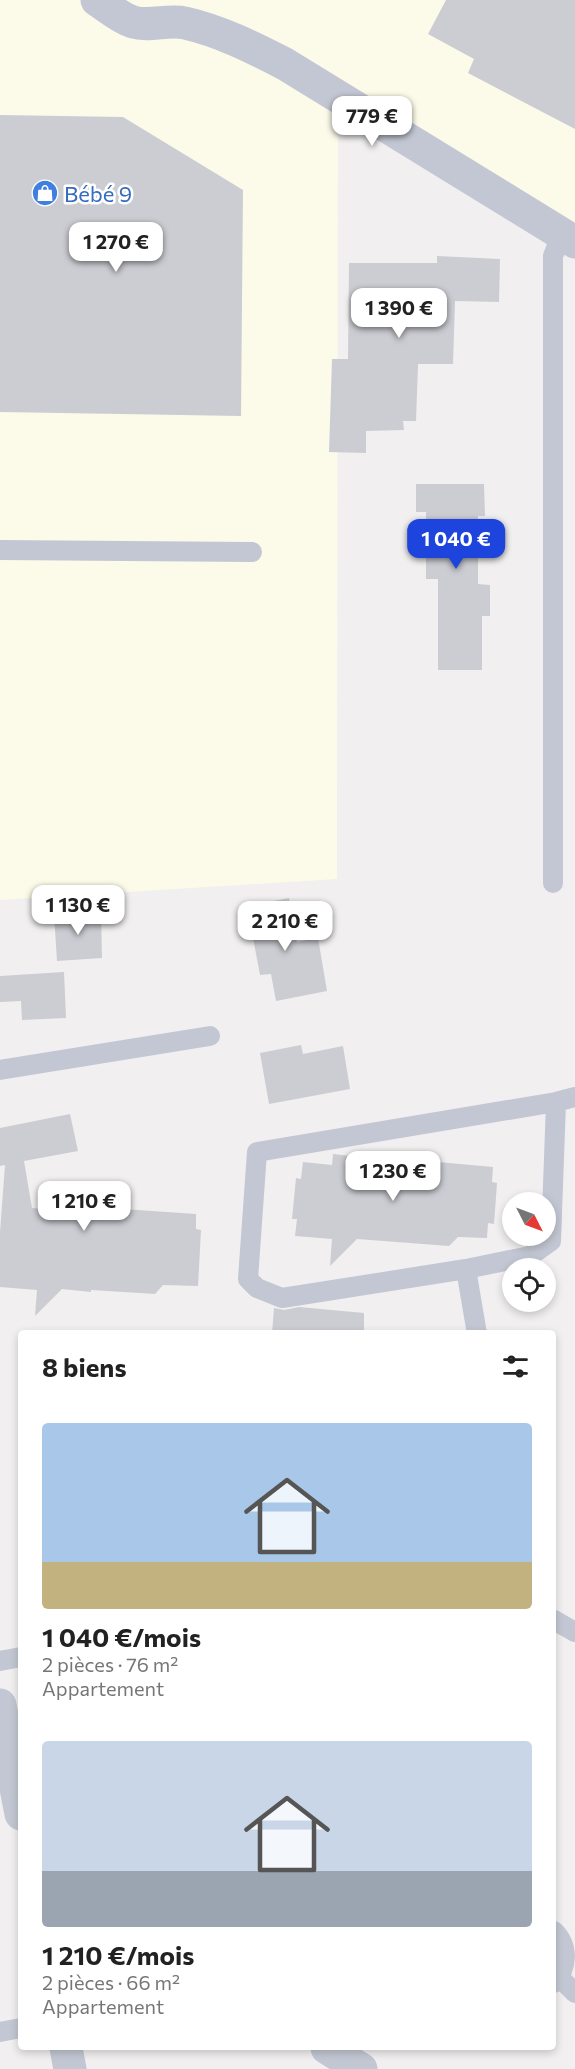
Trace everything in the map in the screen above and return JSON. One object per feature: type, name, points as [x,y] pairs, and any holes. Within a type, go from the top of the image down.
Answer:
[{"type":"street","points":[[97,0],[118,15],[135,22],[181,22],[235,39],[285,64],[568,237]]},
{"type":"street","points":[[156,0],[181,22]]},
{"type":"street","points":[[0,1705],[18,1798]]},
{"type":"street","points":[[66,2050],[70,2069]]},
{"type":"street","points":[[330,2050],[361,2069]]},
{"type":"lane","points":[[553,884],[552,256],[568,237]]},
{"type":"lane","points":[[0,550],[252,552]]},
{"type":"lane","points":[[0,1070],[210,1036]]},
{"type":"lane","points":[[556,1102],[552,1241],[530,1256],[466,1269],[282,1298],[257,1288],[248,1279],[257,1152],[575,1097]]},
{"type":"lane","points":[[466,1269],[476,1330]]},
{"type":"lane","points":[[556,1621],[575,1632]]},
{"type":"lane","points":[[0,1661],[18,1658]]},
{"type":"lane","points":[[556,1934],[562,1943],[565,1955],[564,1966],[556,1980],[575,1993]]},
{"type":"lane","points":[[0,2032],[18,2029]]},
{"type":"shaded area","points":[[0,0],[575,0],[575,242],[338,97],[337,879],[0,900]]},
{"type":"building","points":[[446,0],[575,0],[575,129],[468,73],[474,59],[428,34]]},
{"type":"building","points":[[0,115],[123,117],[243,190],[241,416],[0,412]]},
{"type":"building","points":[[437,256],[500,259],[499,302],[455,301],[453,364],[418,364],[416,421],[403,421],[404,430],[366,431],[366,453],[329,452],[332,359],[348,359],[349,263],[437,263]]},
{"type":"building","points":[[416,484],[484,484],[485,516],[478,516],[478,584],[490,585],[490,616],[482,616],[482,670],[438,670],[438,579],[426,579],[426,512],[416,512]]},
{"type":"building","points":[[289,898],[297,942],[318,938],[327,991],[276,1001],[271,974],[260,975],[247,906]]},
{"type":"building","points":[[101,912],[102,958],[57,961],[54,914]]},
{"type":"building","points":[[64,972],[66,1018],[22,1020],[21,1001],[0,1002],[0,976]]},
{"type":"building","points":[[301,1045],[303,1054],[343,1046],[350,1089],[269,1104],[260,1053]]},
{"type":"building","points":[[70,1114],[78,1151],[24,1161],[32,1208],[108,1214],[108,1208],[196,1214],[196,1229],[201,1230],[198,1286],[163,1285],[155,1294],[62,1289],[35,1316],[37,1290],[0,1287],[0,1232],[5,1165],[0,1166],[0,1128]]},
{"type":"building","points":[[333,1154],[404,1162],[405,1159],[493,1167],[492,1182],[497,1183],[494,1224],[488,1223],[487,1238],[458,1237],[449,1246],[357,1239],[330,1266],[332,1239],[295,1236],[297,1219],[292,1219],[296,1178],[301,1179],[303,1162],[332,1165]]},
{"type":"building","points":[[299,1307],[364,1313],[364,1330],[272,1330],[274,1308],[284,1310]]},
{"type":"place","name":"Bébé 9","points":[[45,193]]}]
